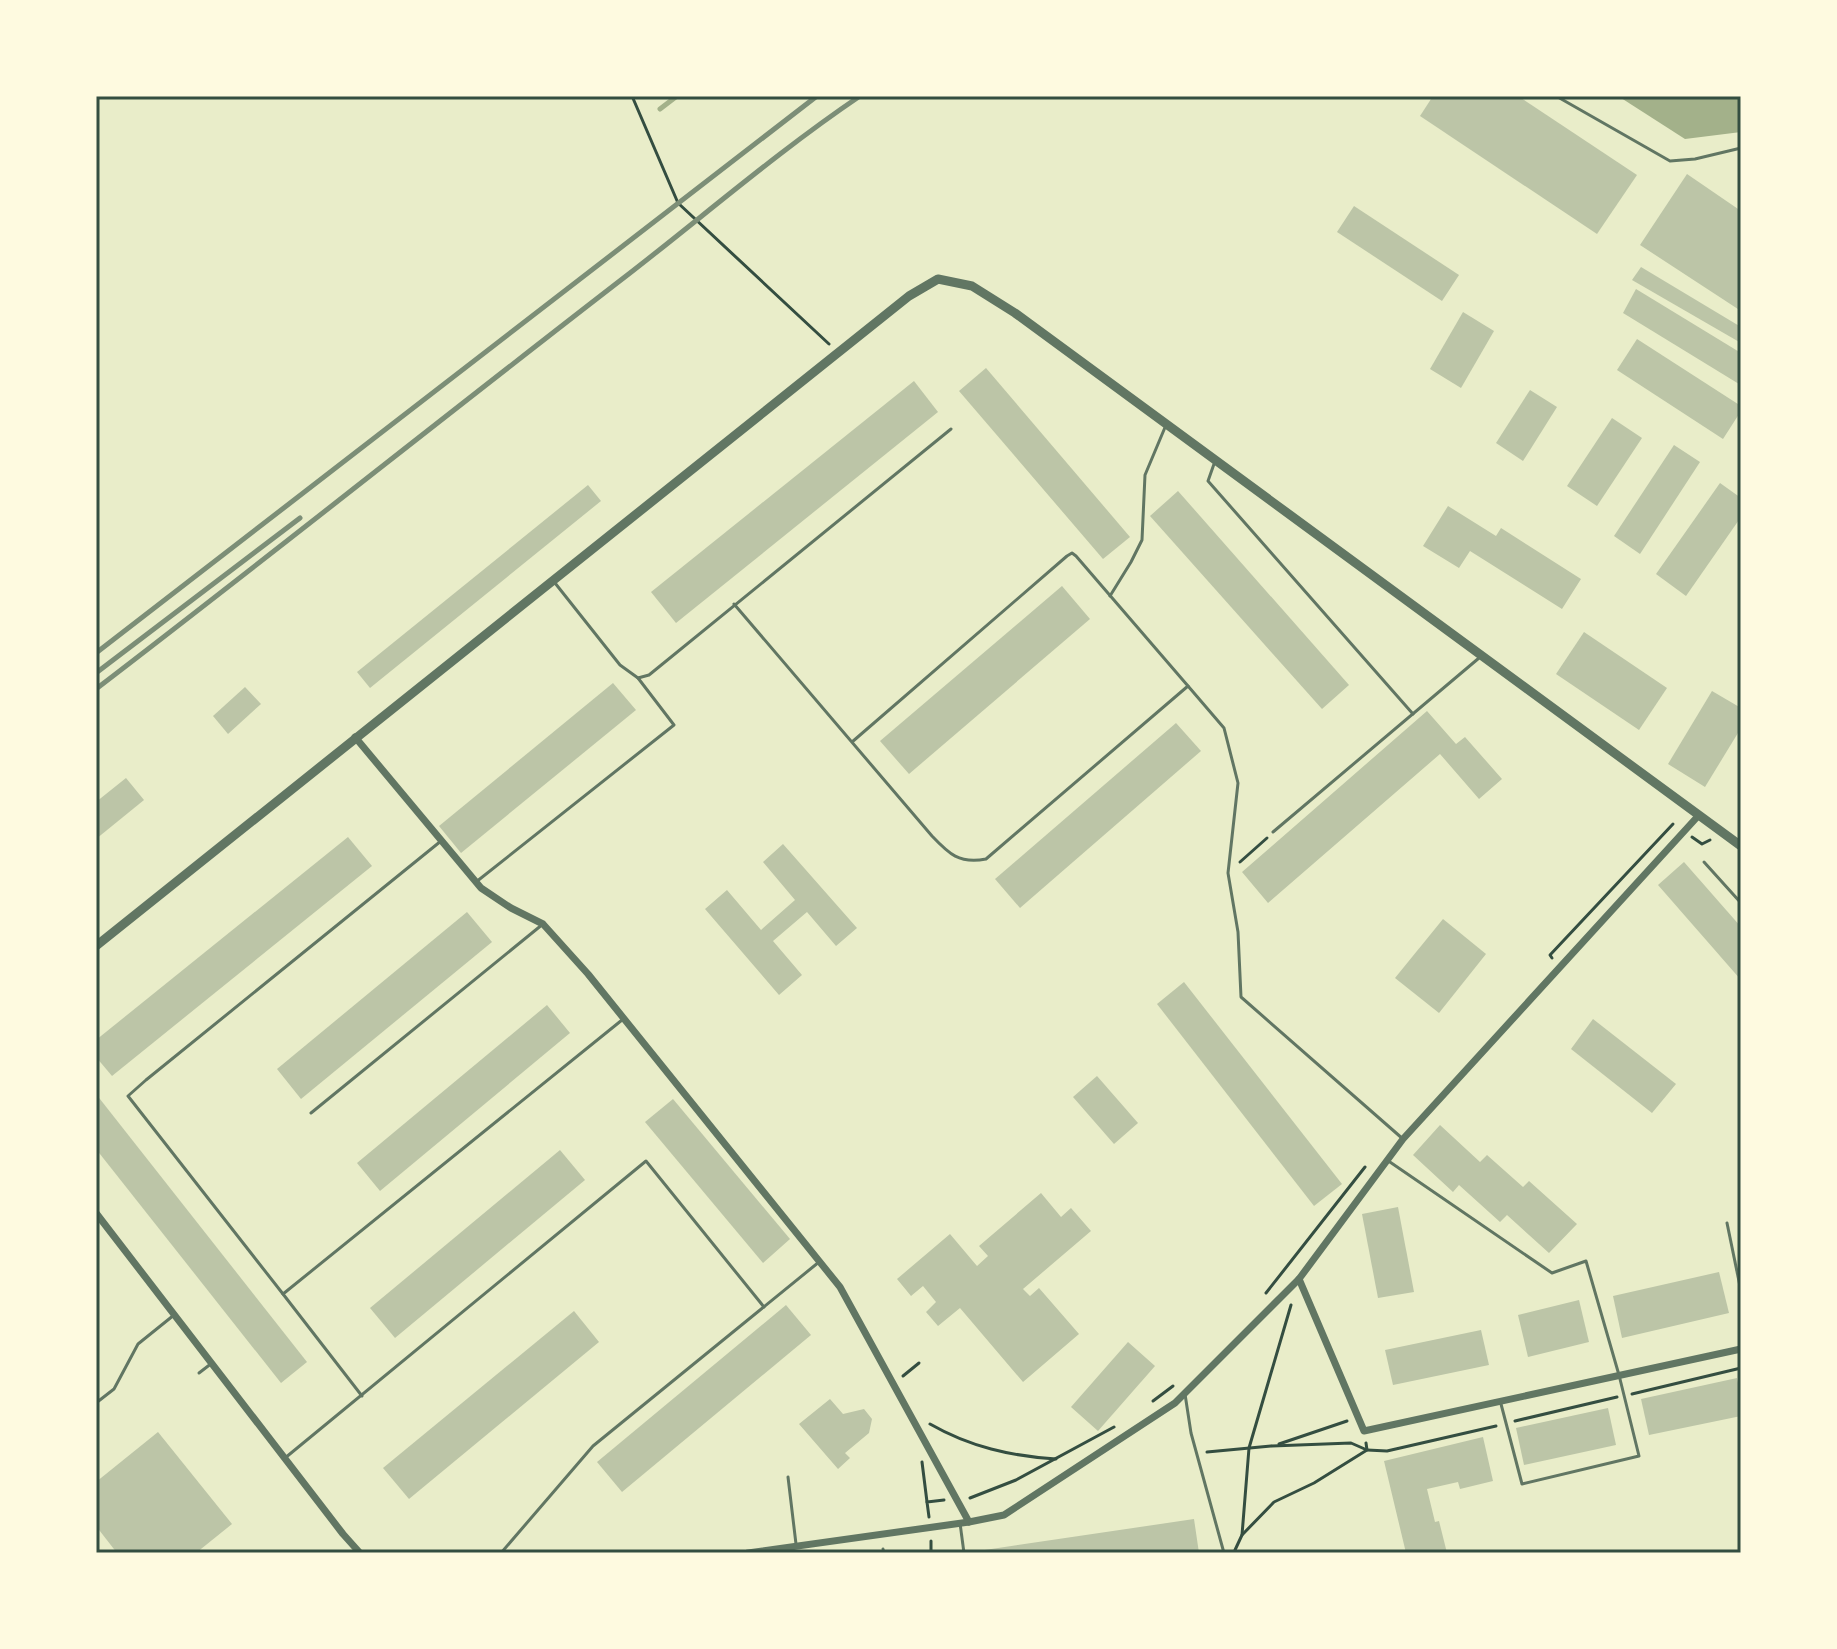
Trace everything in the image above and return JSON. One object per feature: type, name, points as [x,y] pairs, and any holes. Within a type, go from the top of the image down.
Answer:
[{"type":"street","points":[[96,946],[838,352],[909,296],[938,279],[972,286],[1015,313],[1741,846]]},
{"type":"street","points":[[355,737],[481,888],[543,924],[588,974],[840,1287],[969,1522]]},
{"type":"street","points":[[748,1553],[786,1550],[1004,1515],[1175,1403],[1299,1279],[1403,1139],[1699,815]]},
{"type":"street","points":[[96,1213],[358,1552]]},
{"type":"street","points":[[1299,1279],[1364,1431],[1741,1349]]},
{"type":"lane","points":[[1556,96],[1670,161],[1695,159],[1741,148]]},
{"type":"lane","points":[[1110,596],[1142,540],[1145,475],[1167,424]]},
{"type":"lane","points":[[638,678],[649,675],[951,429]]},
{"type":"lane","points":[[1215,459],[1208,481],[1413,714]]},
{"type":"lane","points":[[852,742],[1072,553],[1224,728],[1238,783],[1228,873],[1238,932],[1241,997],[1403,1139]]},
{"type":"lane","points":[[476,882],[674,725],[638,678],[620,665],[553,580]]},
{"type":"lane","points":[[734,604],[946,851],[972,861],[986,859],[1188,686]]},
{"type":"lane","points":[[1273,832],[1482,655]]},
{"type":"lane","points":[[362,1396],[128,1096],[441,841]]},
{"type":"lane","points":[[1704,862],[1741,903]]},
{"type":"lane","points":[[311,1113],[543,924]]},
{"type":"lane","points":[[283,1294],[624,1019]]},
{"type":"lane","points":[[1387,1160],[1552,1273],[1586,1261],[1639,1456],[1522,1484],[1500,1401]]},
{"type":"lane","points":[[285,1458],[646,1161],[764,1307]]},
{"type":"lane","points":[[1727,1223],[1741,1291]]},
{"type":"lane","points":[[501,1553],[593,1446],[819,1262]]},
{"type":"lane","points":[[96,1403],[114,1389],[138,1344],[175,1315]]},
{"type":"lane","points":[[199,1373],[212,1363]]},
{"type":"lane","points":[[1184,1393],[1224,1553]]},
{"type":"lane","points":[[788,1477],[796,1546]]},
{"type":"lane","points":[[960,1523],[964,1553]]},
{"type":"path","points":[[632,96],[678,203],[838,352]]},
{"type":"path","points":[[1228,873],[1273,832]]},
{"type":"path","points":[[1261,1299],[1366,1167]]},
{"type":"path","points":[[1234,1553],[1242,1535],[1249,1448],[1299,1279]]},
{"type":"path","points":[[1197,1453],[1351,1443],[1367,1450],[1387,1451],[1741,1368]]},
{"type":"path","points":[[1146,1407],[1179,1380]]},
{"type":"path","points":[[1272,1446],[1359,1418]]},
{"type":"path","points":[[970,1498],[1058,1459],[1122,1422]]},
{"type":"path","points":[[927,1423],[990,1450],[1058,1459]]},
{"type":"path","points":[[1364,1431],[1367,1450]]},
{"type":"path","points":[[1242,1535],[1274,1502],[1314,1483],[1367,1450]]},
{"type":"shaded area","points":[[1618,96],[1741,96],[1741,132],[1685,139]]},
{"type":"building","points":[[1433,96],[1518,96],[1637,175],[1597,234],[1420,116]]},
{"type":"building","points":[[1687,174],[1741,211],[1741,311],[1640,245]]},
{"type":"building","points":[[1354,206],[1459,275],[1442,301],[1337,232]]},
{"type":"building","points":[[1641,267],[1741,327],[1741,343],[1632,280]]},
{"type":"building","points":[[1636,289],[1741,353],[1739,384],[1623,313]]},
{"type":"building","points":[[1463,312],[1494,331],[1461,388],[1430,369]]},
{"type":"building","points":[[1637,339],[1741,406],[1723,439],[1617,370]]},
{"type":"building","points":[[986,368],[1130,537],[1103,559],[959,391]]},
{"type":"building","points":[[914,381],[938,412],[676,623],[651,592]]},
{"type":"building","points":[[1530,390],[1557,407],[1523,461],[1496,443]]},
{"type":"building","points":[[1612,418],[1642,438],[1597,506],[1567,486]]},
{"type":"building","points":[[1674,445],[1700,462],[1640,554],[1614,536]]},
{"type":"building","points":[[1720,483],[1741,498],[1741,517],[1686,596],[1656,574]]},
{"type":"building","points":[[588,485],[601,501],[370,688],[357,672]]},
{"type":"building","points":[[1178,491],[1349,685],[1322,709],[1150,516]]},
{"type":"building","points":[[1448,506],[1496,536],[1501,528],[1581,579],[1562,609],[1470,551],[1459,568],[1423,546]]},
{"type":"building","points":[[1062,586],[1090,619],[909,774],[880,741]]},
{"type":"building","points":[[1584,632],[1667,688],[1639,730],[1556,674]]},
{"type":"building","points":[[613,683],[636,710],[461,853],[439,826]]},
{"type":"building","points":[[245,687],[261,704],[228,734],[213,716]]},
{"type":"building","points":[[1712,691],[1741,708],[1741,728],[1705,787],[1668,764]]},
{"type":"building","points":[[1427,711],[1456,744],[1465,737],[1502,779],[1479,799],[1440,754],[1268,903],[1242,872]]},
{"type":"building","points":[[1176,723],[1201,751],[1020,908],[995,879]]},
{"type":"building","points":[[126,778],[144,800],[96,839],[96,802]]},
{"type":"building","points":[[348,837],[372,866],[112,1076],[96,1057],[96,1040]]},
{"type":"building","points":[[783,844],[857,928],[836,946],[807,912],[773,941],[802,975],[779,995],[705,909],[727,890],[761,930],[795,900],[763,862]]},
{"type":"building","points":[[1684,862],[1741,927],[1741,980],[1658,885]]},
{"type":"building","points":[[467,912],[492,942],[301,1099],[277,1069]]},
{"type":"building","points":[[1443,919],[1486,954],[1439,1013],[1395,978]]},
{"type":"building","points":[[1184,982],[1342,1184],[1314,1206],[1157,1004]]},
{"type":"building","points":[[547,1005],[570,1033],[380,1191],[357,1163]]},
{"type":"building","points":[[1593,1019],[1676,1084],[1652,1113],[1571,1049]]},
{"type":"building","points":[[1097,1076],[1138,1123],[1114,1144],[1073,1097]]},
{"type":"building","points":[[96,1094],[307,1362],[281,1383],[96,1149]]},
{"type":"building","points":[[673,1099],[790,1239],[763,1263],[645,1122]]},
{"type":"building","points":[[1440,1125],[1480,1162],[1487,1155],[1523,1187],[1529,1181],[1577,1224],[1549,1253],[1507,1215],[1500,1222],[1459,1185],[1453,1192],[1413,1155]]},
{"type":"building","points":[[560,1150],[585,1180],[395,1338],[370,1308]]},
{"type":"building","points":[[1041,1193],[1061,1217],[1071,1208],[1091,1231],[1023,1289],[1030,1296],[1039,1288],[1079,1334],[1023,1382],[960,1308],[938,1326],[926,1312],[936,1302],[923,1286],[911,1296],[897,1279],[950,1234],[977,1266],[988,1256],[979,1246]]},
{"type":"building","points":[[1398,1207],[1414,1292],[1378,1298],[1362,1214]]},
{"type":"building","points":[[1719,1272],[1729,1313],[1622,1338],[1613,1296]]},
{"type":"building","points":[[1579,1300],[1589,1342],[1528,1357],[1518,1315]]},
{"type":"building","points":[[786,1305],[811,1335],[622,1492],[597,1462]]},
{"type":"building","points":[[574,1311],[599,1342],[409,1499],[383,1468]]},
{"type":"building","points":[[1481,1330],[1489,1365],[1393,1385],[1385,1350]]},
{"type":"building","points":[[1128,1342],[1155,1366],[1098,1431],[1071,1407]]},
{"type":"building","points":[[1737,1378],[1741,1416],[1649,1435],[1641,1399]]},
{"type":"building","points":[[830,1399],[843,1414],[864,1409],[872,1419],[869,1433],[845,1453],[850,1458],[838,1469],[799,1424]]},
{"type":"building","points":[[1608,1408],[1616,1445],[1524,1465],[1516,1428]]},
{"type":"building","points":[[158,1432],[232,1524],[196,1553],[117,1553],[96,1526],[96,1482]]},
{"type":"building","points":[[1483,1437],[1493,1481],[1460,1489],[1458,1482],[1427,1489],[1447,1553],[1406,1553],[1384,1461]]},
{"type":"building","points":[[1194,1519],[1199,1553],[978,1553],[978,1551]]},
{"type":"waterway","points":[[660,109],[677,96]]},
{"type":"railway","points":[[96,653],[817,96]]},
{"type":"railway","points":[[96,689],[772,160],[860,96]]},
{"type":"railway","points":[[96,673],[300,518]]}]
